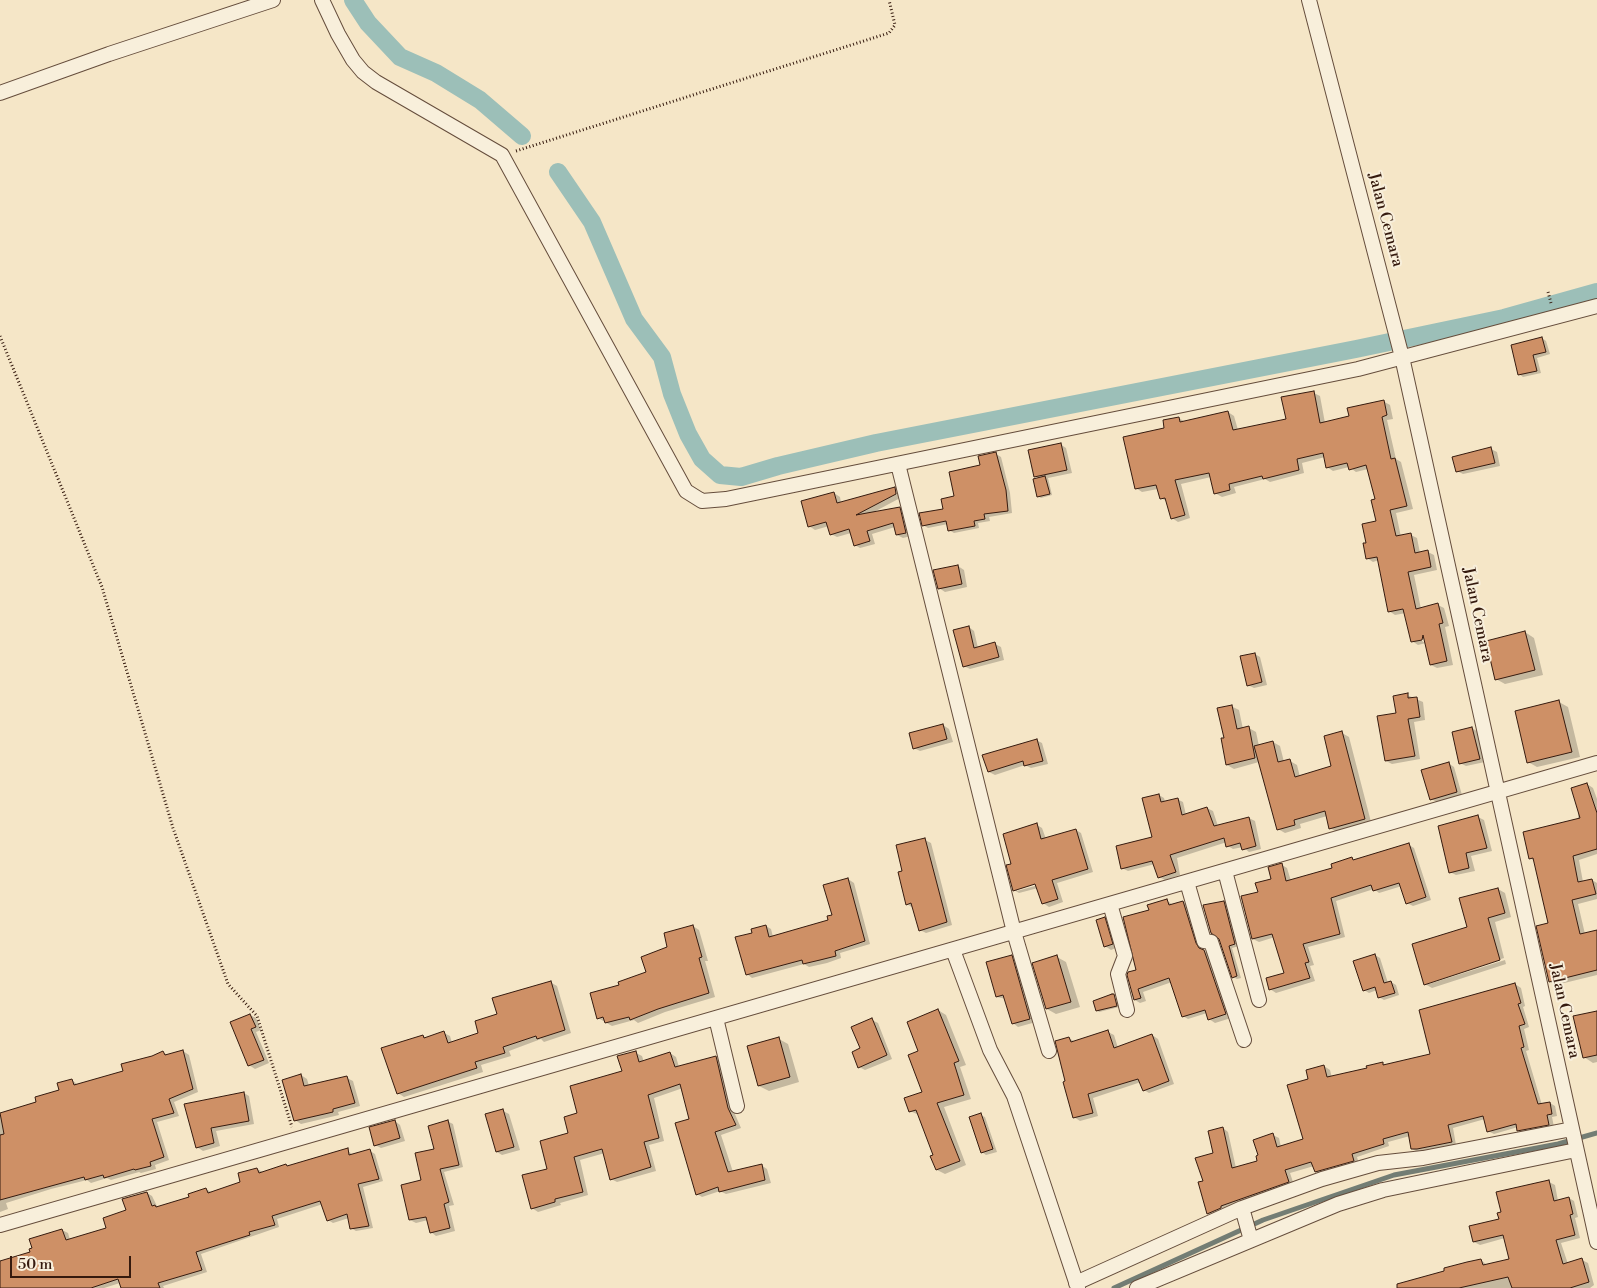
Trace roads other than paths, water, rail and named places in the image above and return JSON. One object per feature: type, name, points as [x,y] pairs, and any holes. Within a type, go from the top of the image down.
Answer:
[{"type":"street","points":[[0,94],[109,54],[273,0]]},
{"type":"street","points":[[322,0],[338,34],[353,60],[363,72],[376,82],[502,155],[686,491],[702,500],[726,498],[898,464],[1339,373],[1401,353],[1597,306]]},
{"type":"street","name":"Jalan Cemara","points":[[1309,0],[1397,334],[1597,1242]]},
{"type":"street","points":[[898,464],[1014,932],[1050,1051]]},
{"type":"street","points":[[0,1225],[1597,763]]},
{"type":"street","points":[[1226,871],[1259,1000]]},
{"type":"street","points":[[1187,882],[1204,941],[1211,942],[1244,1040]]},
{"type":"street","points":[[1110,904],[1125,956],[1118,974],[1127,1010]]},
{"type":"street","points":[[953,950],[990,1050],[1014,1096],[1077,1285],[1246,1226],[1338,1204],[1383,1190],[1574,1140]]},
{"type":"street","points":[[716,1018],[737,1106]]},
{"type":"street","points":[[1137,1288],[1322,1180],[1378,1163],[1574,1140]]},
{"type":"waterway","points":[[353,0],[368,23],[400,57],[436,73],[480,100],[522,136]]},
{"type":"waterway","points":[[558,172],[592,222],[634,319],[662,357],[672,394],[688,434],[702,459],[720,475],[741,477],[778,466],[876,443],[1356,349],[1504,318],[1597,292]]},
{"type":"waterway","points":[[1114,1288],[1263,1220],[1394,1175],[1558,1144],[1597,1133]]}]
